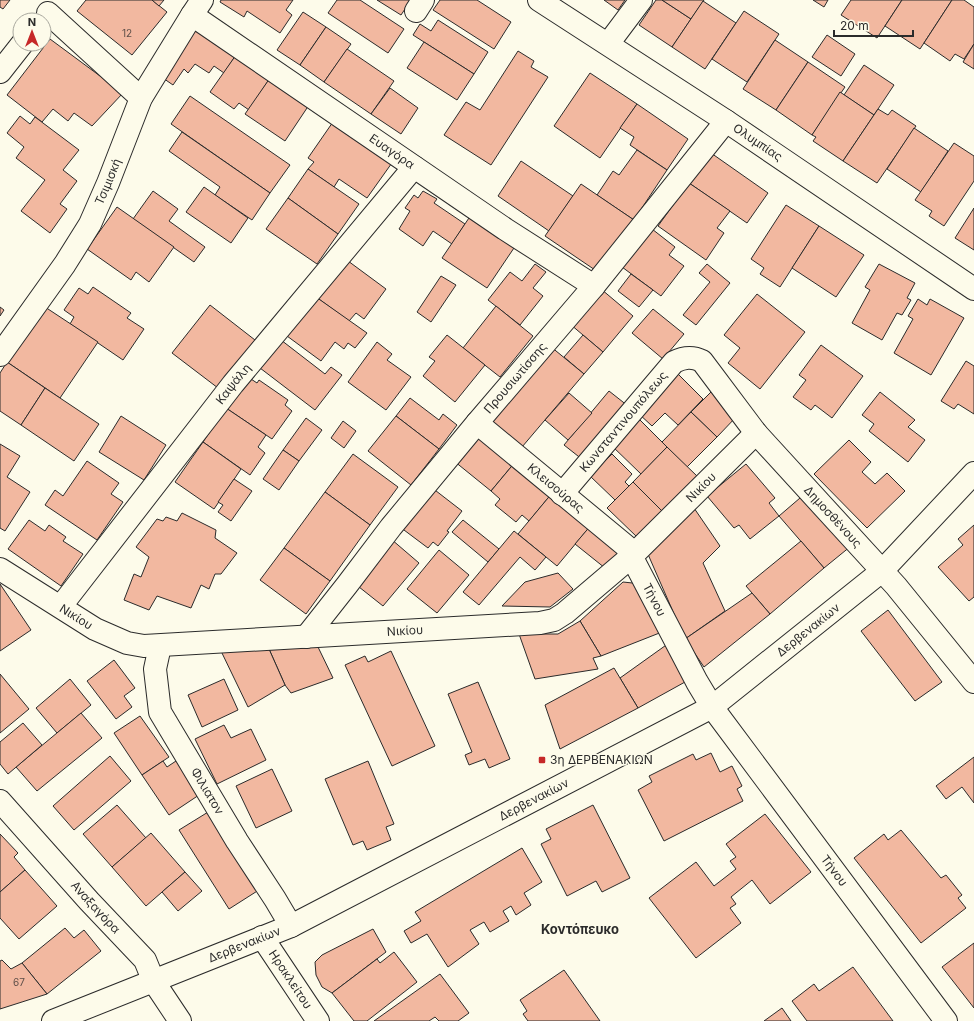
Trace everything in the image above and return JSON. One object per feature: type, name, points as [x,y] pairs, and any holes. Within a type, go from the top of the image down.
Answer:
[{"type":"street","name":"Ολυμπίας","points":[[539,0],[726,120],[974,289]]},
{"type":"street","points":[[608,44],[641,0]]},
{"type":"street","name":"Τσιμισκή","points":[[0,355],[65,264],[90,224],[108,183],[141,98],[197,7]]},
{"type":"street","name":"Ευαγόρα","points":[[197,7],[414,167],[505,229],[594,286]]},
{"type":"street","points":[[49,11],[141,98]]},
{"type":"street","points":[[0,72],[16,52]]},
{"type":"street","name":"Προυσιωτίσσης","points":[[306,637],[391,527],[477,423],[594,286],[726,120]]},
{"type":"street","name":"Καψάλη","points":[[61,606],[233,384],[414,167]]},
{"type":"street","name":"Δημοσθένους","points":[[690,357],[702,361],[756,433],[861,546],[896,586],[974,682]]},
{"type":"street","name":"Κωνσταντινουπόλεως","points":[[562,494],[674,362],[682,358],[690,357]]},
{"type":"street","name":"Κλεισούρας","points":[[477,423],[626,546],[632,556]]},
{"type":"street","name":"Νικίου","points":[[0,569],[61,606],[95,629],[127,643],[144,646],[540,624],[554,620],[565,613],[632,556],[756,433]]},
{"type":"street","name":"Δερβενακίων","points":[[53,1021],[154,982],[291,926],[712,707],[882,571],[974,473]]},
{"type":"street","name":"Τήνου","points":[[632,556],[650,594],[712,707],[946,1021]]},
{"type":"street","name":"Φιλιατον","points":[[160,646],[155,669],[160,712],[236,841],[275,899],[291,926]]},
{"type":"street","name":"Αναξαγόρα","points":[[0,801],[84,895],[145,960],[154,982],[180,1021]]},
{"type":"street","name":"Ηρακλείτου","points":[[262,938],[318,1021]]},
{"type":"building","points":[[0,0],[10,0],[3,9],[0,7]]},
{"type":"building","points":[[86,0],[152,0],[167,12],[132,55],[77,11]]},
{"type":"building","points":[[152,0],[164,0],[159,6]]},
{"type":"building","points":[[221,0],[293,0],[286,10],[292,15],[280,33],[247,11],[244,17],[220,2]]},
{"type":"building","points":[[337,0],[360,0],[404,29],[388,53],[328,13]]},
{"type":"building","points":[[377,0],[411,0],[401,15]]},
{"type":"building","points":[[440,0],[477,0],[511,22],[494,49],[433,10]]},
{"type":"building","points":[[604,0],[625,0],[618,10]]},
{"type":"building","points":[[656,0],[662,0],[691,19],[672,47],[639,25]]},
{"type":"building","points":[[662,0],[704,0],[691,19]]},
{"type":"building","points":[[813,0],[828,0],[824,7]]},
{"type":"building","points":[[851,0],[902,0],[877,38],[841,15]]},
{"type":"building","points":[[902,0],[952,0],[920,49],[885,26]]},
{"type":"building","points":[[952,0],[964,0],[974,7],[974,44],[964,59],[955,54],[950,61],[924,43]]},
{"type":"building","points":[[703,1],[736,23],[705,69],[672,47]]},
{"type":"building","points":[[744,11],[779,34],[747,82],[712,59]]},
{"type":"building","points":[[303,12],[326,27],[300,65],[277,50]]},
{"type":"building","points":[[438,20],[488,52],[474,74],[413,35],[420,24],[431,31]]},
{"type":"building","points":[[194,26],[236,55],[224,73],[214,66],[209,73],[195,64],[188,73],[184,69],[173,85],[160,76]]},
{"type":"building","points":[[326,27],[351,44],[324,82],[300,65]]},
{"type":"building","points":[[827,35],[855,54],[841,76],[812,57]]},
{"type":"building","points":[[52,40],[123,93],[92,126],[74,113],[68,121],[53,109],[42,122],[7,95],[40,52],[52,52]]},
{"type":"building","points":[[775,40],[808,62],[776,110],[743,89]]},
{"type":"building","points":[[424,42],[474,74],[457,100],[407,68]]},
{"type":"building","points":[[974,44],[974,69],[963,62]]},
{"type":"building","points":[[347,49],[394,81],[371,114],[324,82]]},
{"type":"building","points":[[518,51],[534,61],[531,67],[548,77],[491,165],[444,135],[466,102],[480,110]]},
{"type":"building","points":[[236,55],[270,78],[249,110],[239,103],[234,109],[210,92]]},
{"type":"building","points":[[808,62],[845,87],[812,135],[776,110]]},
{"type":"building","points":[[864,65],[894,85],[874,115],[844,95]]},
{"type":"building","points":[[590,73],[637,104],[600,158],[554,126]]},
{"type":"building","points":[[270,78],[309,105],[285,141],[245,114]]},
{"type":"building","points":[[390,88],[418,108],[401,134],[371,114]]},
{"type":"building","points":[[840,92],[874,115],[843,161],[813,141],[816,137],[812,135]]},
{"type":"building","points":[[190,96],[290,165],[270,193],[171,124]]},
{"type":"building","points":[[637,104],[688,139],[667,170],[630,145],[634,137],[620,128]]},
{"type":"building","points":[[878,109],[888,115],[892,110],[916,126],[877,183],[843,161]]},
{"type":"building","points":[[20,116],[30,124],[35,117],[79,150],[63,170],[77,181],[60,204],[67,209],[50,233],[21,211],[45,180],[16,158],[24,147],[7,133]]},
{"type":"building","points":[[335,119],[394,160],[367,198],[339,179],[334,187],[308,169],[314,162],[308,158]]},
{"type":"building","points":[[914,128],[948,151],[921,192],[887,169]]},
{"type":"building","points":[[182,132],[270,193],[252,220],[215,195],[220,187],[169,151]]},
{"type":"building","points":[[954,143],[974,156],[974,181],[944,226],[929,216],[932,211],[915,200]]},
{"type":"building","points":[[637,150],[667,170],[634,220],[597,195],[613,171],[619,175]]},
{"type":"building","points":[[711,153],[768,193],[747,223],[689,183]]},
{"type":"building","points":[[521,161],[573,196],[549,231],[498,196]]},
{"type":"building","points":[[308,169],[359,204],[338,234],[288,198]]},
{"type":"building","points":[[689,183],[730,211],[717,228],[724,233],[706,260],[658,226]]},
{"type":"building","points":[[581,184],[634,220],[598,272],[545,236]]},
{"type":"building","points":[[204,187],[248,218],[231,243],[186,212]]},
{"type":"building","points":[[153,191],[178,209],[169,221],[205,247],[194,262],[133,219]]},
{"type":"building","points":[[423,191],[437,199],[434,203],[465,224],[452,244],[433,231],[423,246],[399,229],[410,211],[405,208],[414,195],[418,198]]},
{"type":"building","points":[[288,198],[338,234],[317,264],[266,229]]},
{"type":"building","points":[[786,205],[819,226],[780,287],[760,274],[764,268],[751,259]]},
{"type":"building","points":[[117,207],[174,247],[149,282],[136,272],[131,280],[87,249]]},
{"type":"building","points":[[974,208],[974,250],[955,238]]},
{"type":"building","points":[[473,212],[518,242],[487,288],[442,258]]},
{"type":"building","points":[[819,226],[864,255],[836,297],[792,268]]},
{"type":"building","points":[[652,229],[675,247],[669,255],[684,266],[661,296],[622,267]]},
{"type":"building","points":[[344,258],[386,289],[364,319],[356,313],[349,321],[316,297]]},
{"type":"building","points":[[535,264],[546,272],[533,288],[543,296],[520,325],[488,300],[510,272],[522,281]]},
{"type":"building","points":[[707,264],[730,283],[696,325],[683,315],[710,282],[699,273]]},
{"type":"building","points":[[879,264],[915,283],[907,298],[911,300],[902,315],[897,313],[882,340],[852,323],[870,290],[865,287]]},
{"type":"building","points":[[631,274],[653,290],[639,307],[618,291]]},
{"type":"building","points":[[441,276],[456,285],[431,322],[417,312]]},
{"type":"building","points":[[93,287],[131,313],[127,318],[144,329],[123,360],[70,324],[74,317],[64,310],[79,288],[88,294]]},
{"type":"building","points":[[601,289],[633,316],[603,352],[570,324]]},
{"type":"building","points":[[757,294],[805,332],[760,389],[728,363],[740,348],[724,335]]},
{"type":"building","points":[[316,297],[367,333],[355,348],[348,343],[344,349],[335,342],[321,361],[287,336]]},
{"type":"building","points":[[918,299],[927,305],[930,299],[964,318],[931,375],[894,353],[913,319],[908,316]]},
{"type":"building","points":[[210,305],[255,340],[218,388],[172,353]]},
{"type":"building","points":[[496,306],[533,336],[500,377],[463,348]]},
{"type":"building","points":[[0,307],[4,310],[0,316]]},
{"type":"building","points":[[45,307],[98,342],[60,398],[7,362]]},
{"type":"building","points":[[653,309],[684,334],[663,359],[632,333]]},
{"type":"building","points":[[447,335],[485,365],[455,402],[423,376],[435,361],[429,357]]},
{"type":"building","points":[[583,335],[603,352],[584,374],[564,357]]},
{"type":"building","points":[[281,340],[325,374],[331,367],[342,375],[315,410],[260,368]]},
{"type":"building","points":[[377,342],[392,354],[387,360],[411,377],[386,410],[348,382]]},
{"type":"building","points":[[821,345],[863,376],[832,418],[815,405],[811,410],[793,397],[806,380],[799,375]]},
{"type":"building","points":[[550,346],[584,374],[522,447],[489,420]]},
{"type":"building","points":[[966,361],[974,366],[974,414],[958,404],[954,409],[941,401]]},
{"type":"building","points":[[7,362],[45,388],[21,425],[0,411],[0,373]]},
{"type":"building","points":[[677,373],[703,399],[678,425],[665,413],[652,426],[638,413]]},
{"type":"building","points":[[248,377],[257,383],[259,380],[288,400],[285,405],[292,411],[272,439],[226,408]]},
{"type":"building","points":[[45,388],[99,424],[74,461],[21,425]]},
{"type":"building","points":[[609,391],[628,406],[583,460],[564,445]]},
{"type":"building","points":[[712,391],[737,416],[717,437],[691,412]]},
{"type":"building","points":[[880,392],[915,420],[908,427],[925,440],[908,462],[869,431],[874,424],[862,415]]},
{"type":"building","points":[[569,393],[592,413],[568,440],[545,420]]},
{"type":"building","points":[[410,398],[439,420],[443,414],[457,425],[439,449],[396,416]]},
{"type":"building","points":[[226,408],[266,435],[258,447],[265,453],[250,475],[203,442]]},
{"type":"building","points":[[691,412],[717,437],[687,467],[662,442]]},
{"type":"building","points":[[121,416],[166,445],[144,480],[99,452]]},
{"type":"building","points":[[396,416],[439,449],[411,485],[368,451]]},
{"type":"building","points":[[306,418],[322,430],[299,461],[283,450]]},
{"type":"building","points":[[638,418],[667,447],[641,474],[611,445]]},
{"type":"building","points":[[343,421],[356,431],[344,448],[331,438]]},
{"type":"building","points":[[479,430],[516,461],[491,491],[454,461]]},
{"type":"building","points":[[849,440],[871,462],[862,472],[875,484],[887,473],[905,491],[867,528],[814,474]]},
{"type":"building","points":[[203,442],[241,469],[214,509],[175,482]]},
{"type":"building","points":[[0,444],[20,456],[7,477],[30,492],[5,531],[0,528]]},
{"type":"building","points":[[667,447],[698,477],[663,512],[633,482]]},
{"type":"building","points":[[283,450],[299,461],[279,490],[263,479]]},
{"type":"building","points":[[353,454],[398,487],[370,525],[325,492]]},
{"type":"building","points":[[612,454],[632,474],[625,482],[629,486],[615,500],[590,476]]},
{"type":"building","points":[[87,461],[119,483],[111,494],[123,502],[97,540],[45,505],[55,490],[63,496]]},
{"type":"building","points":[[516,461],[553,492],[529,521],[522,515],[516,522],[495,505],[500,499],[491,491]]},
{"type":"building","points":[[746,464],[775,498],[769,503],[779,516],[750,539],[739,525],[734,528],[707,496]]},
{"type":"building","points":[[234,479],[252,491],[231,521],[218,512],[223,505],[218,502]]},
{"type":"building","points":[[633,482],[663,512],[638,538],[607,508]]},
{"type":"building","points":[[431,487],[462,511],[438,546],[433,542],[428,548],[400,527]]},
{"type":"building","points":[[325,492],[370,525],[330,581],[284,548]]},
{"type":"building","points":[[553,492],[592,524],[557,566],[518,534]]},
{"type":"building","points":[[807,492],[851,546],[824,568],[779,516]]},
{"type":"building","points":[[694,508],[720,546],[703,563],[725,611],[685,639],[647,552]]},
{"type":"building","points":[[182,513],[216,530],[215,538],[237,553],[221,574],[215,574],[209,589],[201,585],[191,608],[157,596],[149,610],[124,600],[134,574],[141,577],[149,557],[136,547],[157,519],[163,521],[166,517],[177,521]]},
{"type":"building","points":[[29,520],[45,531],[49,525],[66,537],[63,541],[83,554],[61,586],[8,549]]},
{"type":"building","points":[[463,520],[499,549],[488,562],[452,532]]},
{"type":"building","points":[[592,524],[622,549],[605,568],[575,544]]},
{"type":"building","points":[[974,525],[974,597],[969,601],[938,567],[963,545],[958,539]]},
{"type":"building","points":[[514,531],[546,557],[535,570],[520,557],[479,605],[463,592]]},
{"type":"building","points":[[391,539],[419,563],[383,606],[354,583]]},
{"type":"building","points":[[801,541],[824,568],[770,614],[746,586]]},
{"type":"building","points":[[284,548],[330,581],[306,614],[260,580]]},
{"type":"building","points":[[439,550],[469,575],[437,613],[407,589]]},
{"type":"building","points":[[558,573],[573,589],[550,607],[502,606],[525,582]]},
{"type":"building","points":[[623,582],[642,584],[662,632],[601,656],[580,621]]},
{"type":"building","points":[[0,584],[31,630],[0,651]]},
{"type":"building","points":[[752,593],[770,614],[704,667],[685,639]]},
{"type":"building","points":[[888,610],[942,682],[915,701],[861,631]]},
{"type":"building","points":[[580,621],[601,656],[593,658],[598,669],[535,679],[519,634],[558,634]]},
{"type":"building","points":[[669,643],[685,682],[638,708],[620,678]]},
{"type":"building","points":[[318,647],[333,678],[291,693],[285,685],[269,649]]},
{"type":"building","points":[[269,649],[285,685],[248,707],[221,651]]},
{"type":"building","points":[[391,651],[435,746],[392,766],[345,665],[365,656],[368,662]]},
{"type":"building","points":[[114,660],[135,688],[124,696],[132,707],[116,719],[87,681]]},
{"type":"building","points":[[614,668],[638,708],[560,749],[545,705]]},
{"type":"building","points":[[0,674],[29,709],[0,733]]},
{"type":"building","points":[[70,679],[91,705],[57,733],[36,708]]},
{"type":"building","points":[[224,679],[238,710],[202,727],[188,695]]},
{"type":"building","points":[[478,682],[510,759],[489,768],[485,759],[469,765],[465,755],[472,752],[448,694]]},
{"type":"building","points":[[81,713],[102,738],[37,791],[16,767]]},
{"type":"building","points":[[140,716],[169,757],[142,775],[114,733]]},
{"type":"building","points":[[23,723],[42,745],[8,774],[0,764],[0,742]]},
{"type":"building","points":[[224,725],[231,738],[251,729],[266,760],[217,784],[195,739]]},
{"type":"building","points":[[711,753],[720,772],[732,766],[742,786],[737,789],[743,801],[664,841],[638,790],[652,782],[649,776],[693,754],[696,760]]},
{"type":"building","points":[[110,756],[131,781],[74,830],[53,806]]},
{"type":"building","points":[[974,757],[974,803],[962,787],[946,799],[936,786]]},
{"type":"building","points":[[179,759],[202,793],[169,815],[142,775],[163,761],[167,767]]},
{"type":"building","points":[[368,761],[394,824],[386,827],[391,840],[367,850],[363,841],[353,845],[325,779]]},
{"type":"building","points":[[272,769],[292,811],[256,828],[236,786]]},
{"type":"building","points":[[117,805],[146,838],[112,867],[83,834]]},
{"type":"building","points":[[593,805],[630,878],[602,892],[596,881],[567,896],[541,844],[551,839],[546,829]]},
{"type":"building","points":[[213,809],[262,888],[229,909],[179,830]]},
{"type":"building","points":[[765,814],[811,872],[770,904],[752,880],[731,897],[736,904],[730,908],[741,923],[696,958],[649,898],[696,862],[714,886],[736,869],[730,861],[736,857],[726,844]]},
{"type":"building","points":[[901,830],[941,878],[946,875],[962,895],[958,898],[966,908],[921,943],[854,858],[884,834],[888,840]]},
{"type":"building","points":[[151,833],[185,872],[146,906],[112,867]]},
{"type":"building","points":[[0,834],[18,853],[14,857],[25,870],[0,892]]},
{"type":"building","points":[[522,848],[542,882],[524,893],[531,905],[516,915],[511,906],[503,911],[509,921],[490,932],[484,922],[470,930],[479,944],[448,967],[427,934],[411,943],[404,931],[421,921],[415,912]]},
{"type":"building","points":[[25,870],[57,906],[19,939],[0,918],[0,892]]},
{"type":"building","points":[[185,872],[202,891],[178,911],[162,892]]},
{"type":"building","points":[[65,928],[74,938],[84,930],[101,951],[47,994],[22,963]]},
{"type":"building","points":[[373,929],[386,952],[332,993],[322,987],[316,975],[315,962],[322,955]]},
{"type":"building","points":[[974,943],[974,1008],[942,967]]},
{"type":"building","points":[[394,952],[417,982],[367,1021],[354,1021],[332,993],[377,959],[380,963]]},
{"type":"building","points":[[2,960],[11,969],[22,963],[47,994],[0,1009],[0,961]]},
{"type":"building","points":[[853,967],[893,1021],[807,1021],[792,1001],[814,984],[819,991]]},
{"type":"building","points":[[564,970],[600,1021],[528,1021],[523,1014],[527,1011],[520,1000]]},
{"type":"building","points":[[440,974],[469,1013],[458,1021],[439,1021],[435,1017],[429,1021],[374,1021]]},
{"type":"building","points":[[782,1008],[791,1021],[764,1021]]},
{"type":"place","name":"3η ΔΕΡΒΕΝΑΚΙΩΝ","points":[[542,760]]},
{"type":"district","name":"Κοντόπευκο","points":[[580,929]]}]
